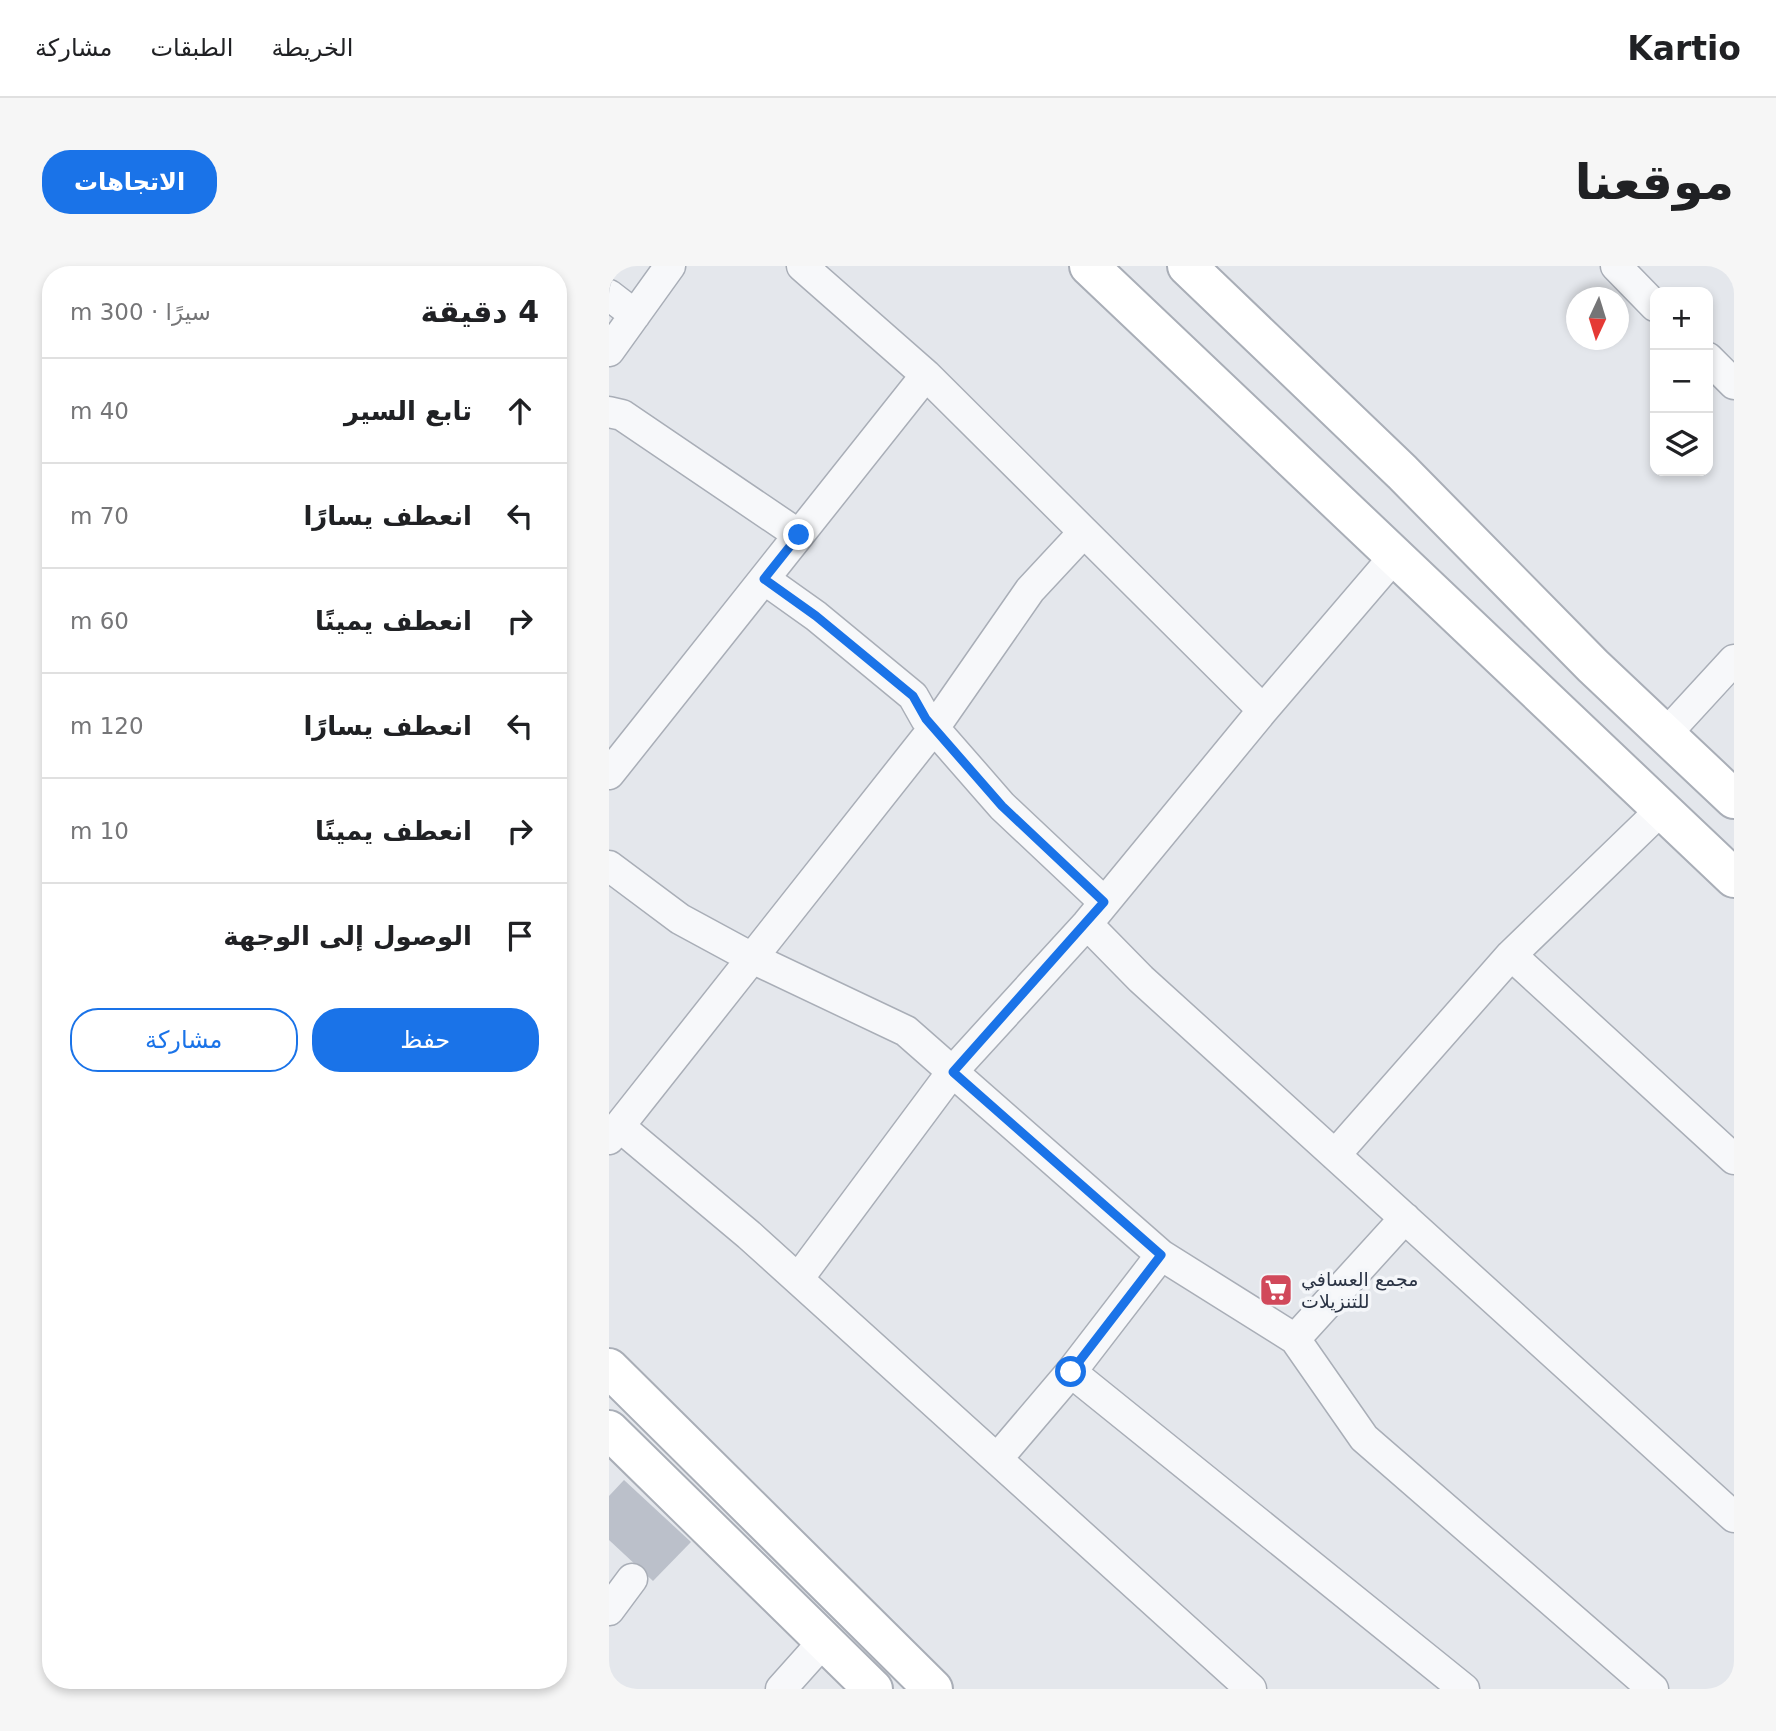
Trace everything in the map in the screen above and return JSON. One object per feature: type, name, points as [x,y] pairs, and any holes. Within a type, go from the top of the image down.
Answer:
[{"type":"street","points":[[609,351],[670,266]]},
{"type":"street","points":[[802,266],[926,375],[1263,710]]},
{"type":"street","points":[[1089,266],[1734,878]]},
{"type":"street","points":[[1187,266],[1402,472],[1665,735],[1734,799]]},
{"type":"street","points":[[1616,266],[1650,301]]},
{"type":"street","points":[[609,295],[635,315]]},
{"type":"street","points":[[1713,363],[1734,384]]},
{"type":"street","points":[[613,761],[764,579],[926,375]]},
{"type":"street","points":[[609,412],[622,415],[799,535]]},
{"type":"street","points":[[1084,532],[1030,590],[934,728],[614,1133],[798,1279],[1251,1689]]},
{"type":"street","points":[[798,1279],[953,1072],[1096,913],[1263,710],[1394,557]]},
{"type":"street","points":[[764,579],[816,616],[913,696],[934,728],[1096,913],[1141,979],[1734,1517]]},
{"type":"street","points":[[1665,735],[1734,660]]},
{"type":"street","points":[[1335,1155],[1511,955],[1661,810]]},
{"type":"street","points":[[609,866],[680,919],[753,958],[906,1031],[1161,1255],[1295,1339],[1364,1438],[1653,1689]]},
{"type":"street","points":[[1511,955],[1734,1159]]},
{"type":"street","points":[[1295,1339],[1405,1218]]},
{"type":"street","points":[[997,1459],[1071,1372],[1161,1255]]},
{"type":"street","points":[[609,1368],[933,1689]]},
{"type":"street","points":[[1071,1372],[1464,1689]]},
{"type":"street","points":[[609,1430],[873,1689]]},
{"type":"street","points":[[609,1610],[632,1579]]},
{"type":"street","points":[[781,1689],[823,1642]]},
{"type":"building","points":[[624,1480],[691,1542],[653,1581],[609,1540],[609,1496]]},
{"type":"place","name":"مجمع العسافي للتنزيلات","points":[[1276,1290]]},
{"type":"route","points":[[799,535],[764,579],[816,616],[913,696],[926,719],[1002,806],[1104,902],[953,1072],[1161,1255],[1071,1372]]}]
